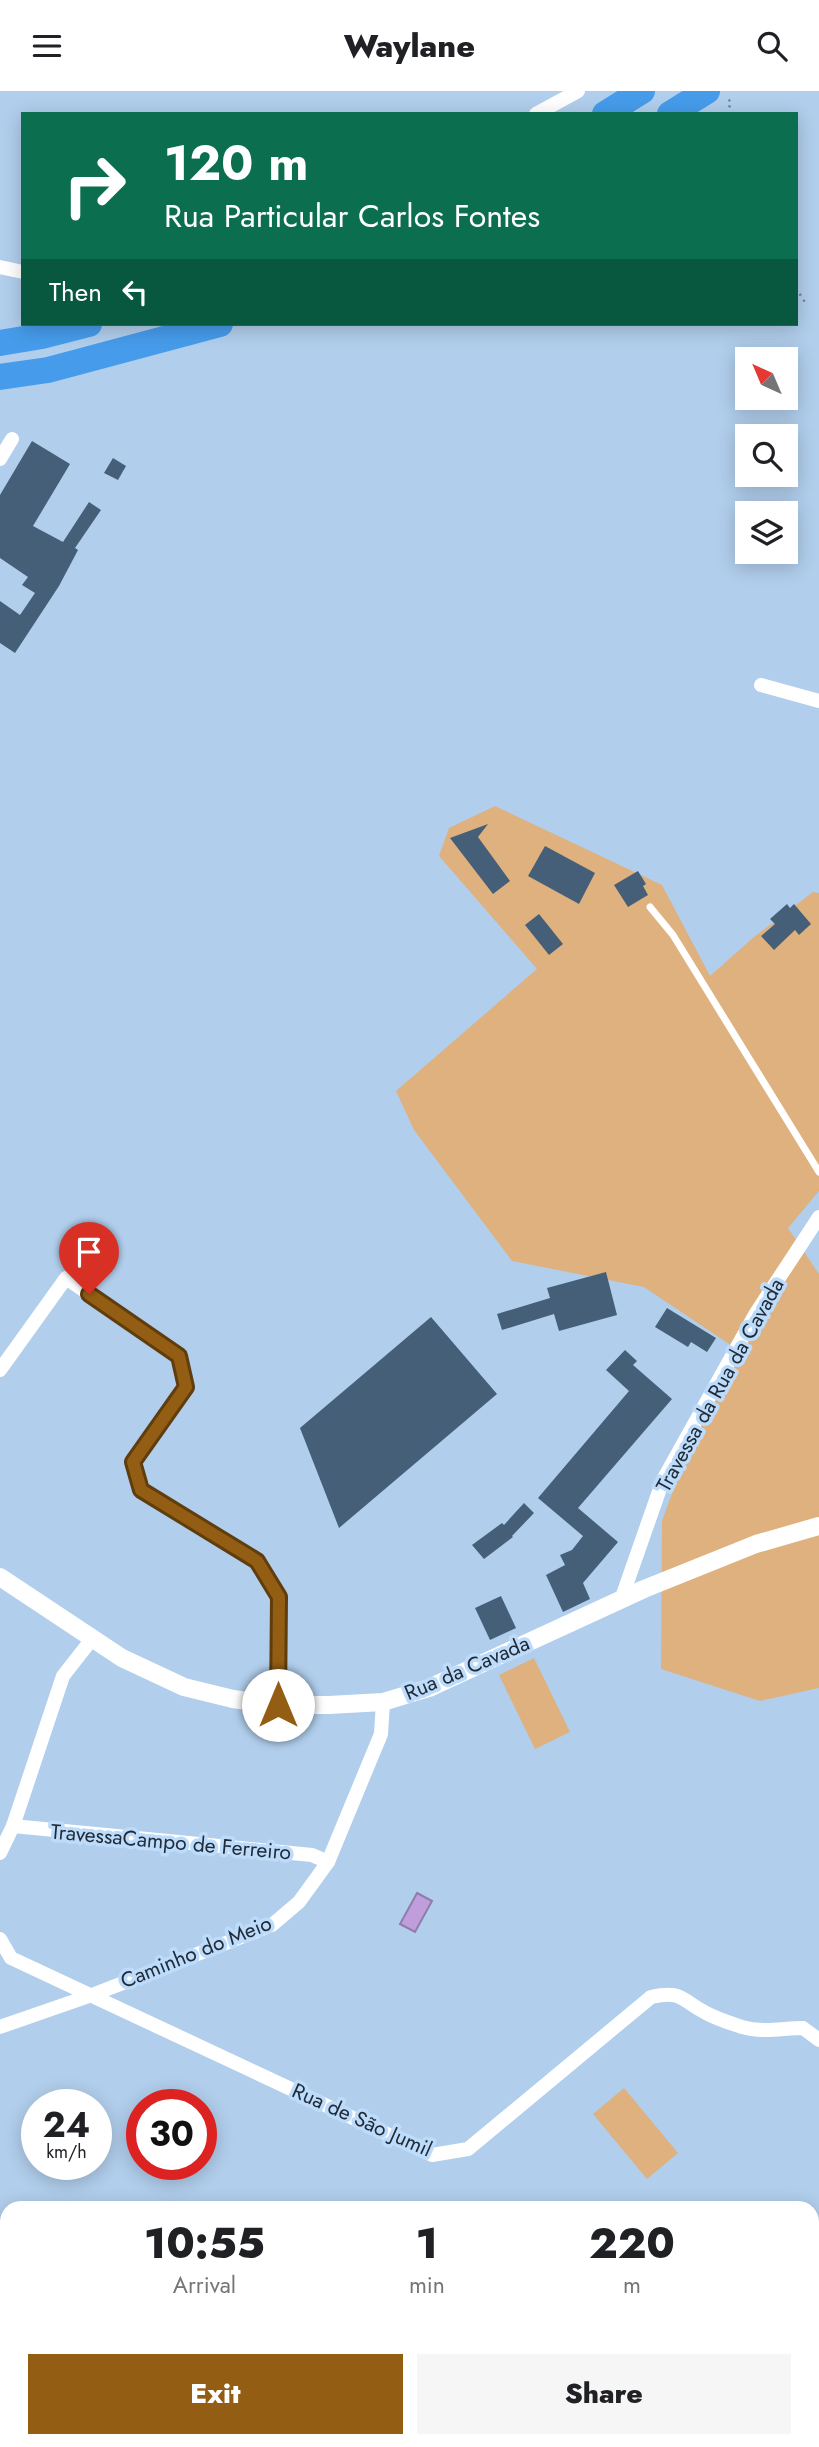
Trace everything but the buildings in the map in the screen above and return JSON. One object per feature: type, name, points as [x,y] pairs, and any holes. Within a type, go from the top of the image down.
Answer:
[{"type":"highway","points":[[608,112],[642,91]]},
{"type":"highway","points":[[673,112],[706,91]]},
{"type":"highway","points":[[0,343],[81,326]]},
{"type":"highway","points":[[0,377],[48,370],[213,326]]},
{"type":"street","points":[[540,112],[578,91]]},
{"type":"street","points":[[0,267],[21,272]]},
{"type":"street","points":[[0,459],[12,439]]},
{"type":"street","points":[[761,685],[819,701]]},
{"type":"street","name":"Travessa da Rua da Cavada","points":[[621,1600],[663,1480],[756,1314],[819,1217]]},
{"type":"street","points":[[0,1370],[66,1278],[179,1356],[186,1387],[133,1462],[141,1490],[257,1561],[279,1597],[278,1705]]},
{"type":"street","name":"Rua da Cavada","points":[[0,1577],[122,1658],[184,1687],[233,1699],[278,1705],[383,1702],[429,1688],[621,1600],[756,1544],[819,1526]]},
{"type":"street","points":[[0,1853],[13,1826],[64,1676],[92,1639]]},
{"type":"street","name":"Caminho do Meio","points":[[0,2027],[92,1995],[271,1924],[299,1902],[328,1862],[382,1734],[383,1702]]},
{"type":"street","name":"TravessaCampo de Ferreiro","points":[[13,1826],[312,1855],[328,1862]]},
{"type":"street","name":"Rua de São Jumil","points":[[0,1939],[11,1958],[432,2155],[468,2149],[651,1997],[668,1993],[685,1997],[706,2013],[746,2028],[766,2031],[803,2028],[819,2040]]},
{"type":"lane","points":[[650,907],[673,935],[819,1172]]},
{"type":"lane","points":[[66,1278],[97,1230]]},
{"type":"path","points":[[798,291],[806,304]]},
{"type":"shaded area","points":[[495,806],[662,885],[710,976],[754,937],[813,892],[819,893],[819,1191],[788,1228],[819,1274],[819,1688],[760,1701],[661,1669],[662,1521],[699,1419],[741,1352],[644,1287],[512,1261],[414,1130],[396,1091],[537,969],[439,856],[449,828]]},
{"type":"shaded area","points":[[534,1658],[570,1732],[535,1749],[499,1675]]},
{"type":"shaded area","points":[[417,1893],[432,1901],[415,1932],[400,1924]]},
{"type":"shaded area","points":[[624,2088],[678,2153],[647,2179],[593,2114]]},
{"type":"route","points":[[89,1294],[179,1356],[186,1387],[133,1462],[141,1490],[257,1561],[279,1597],[278,1705]]}]
